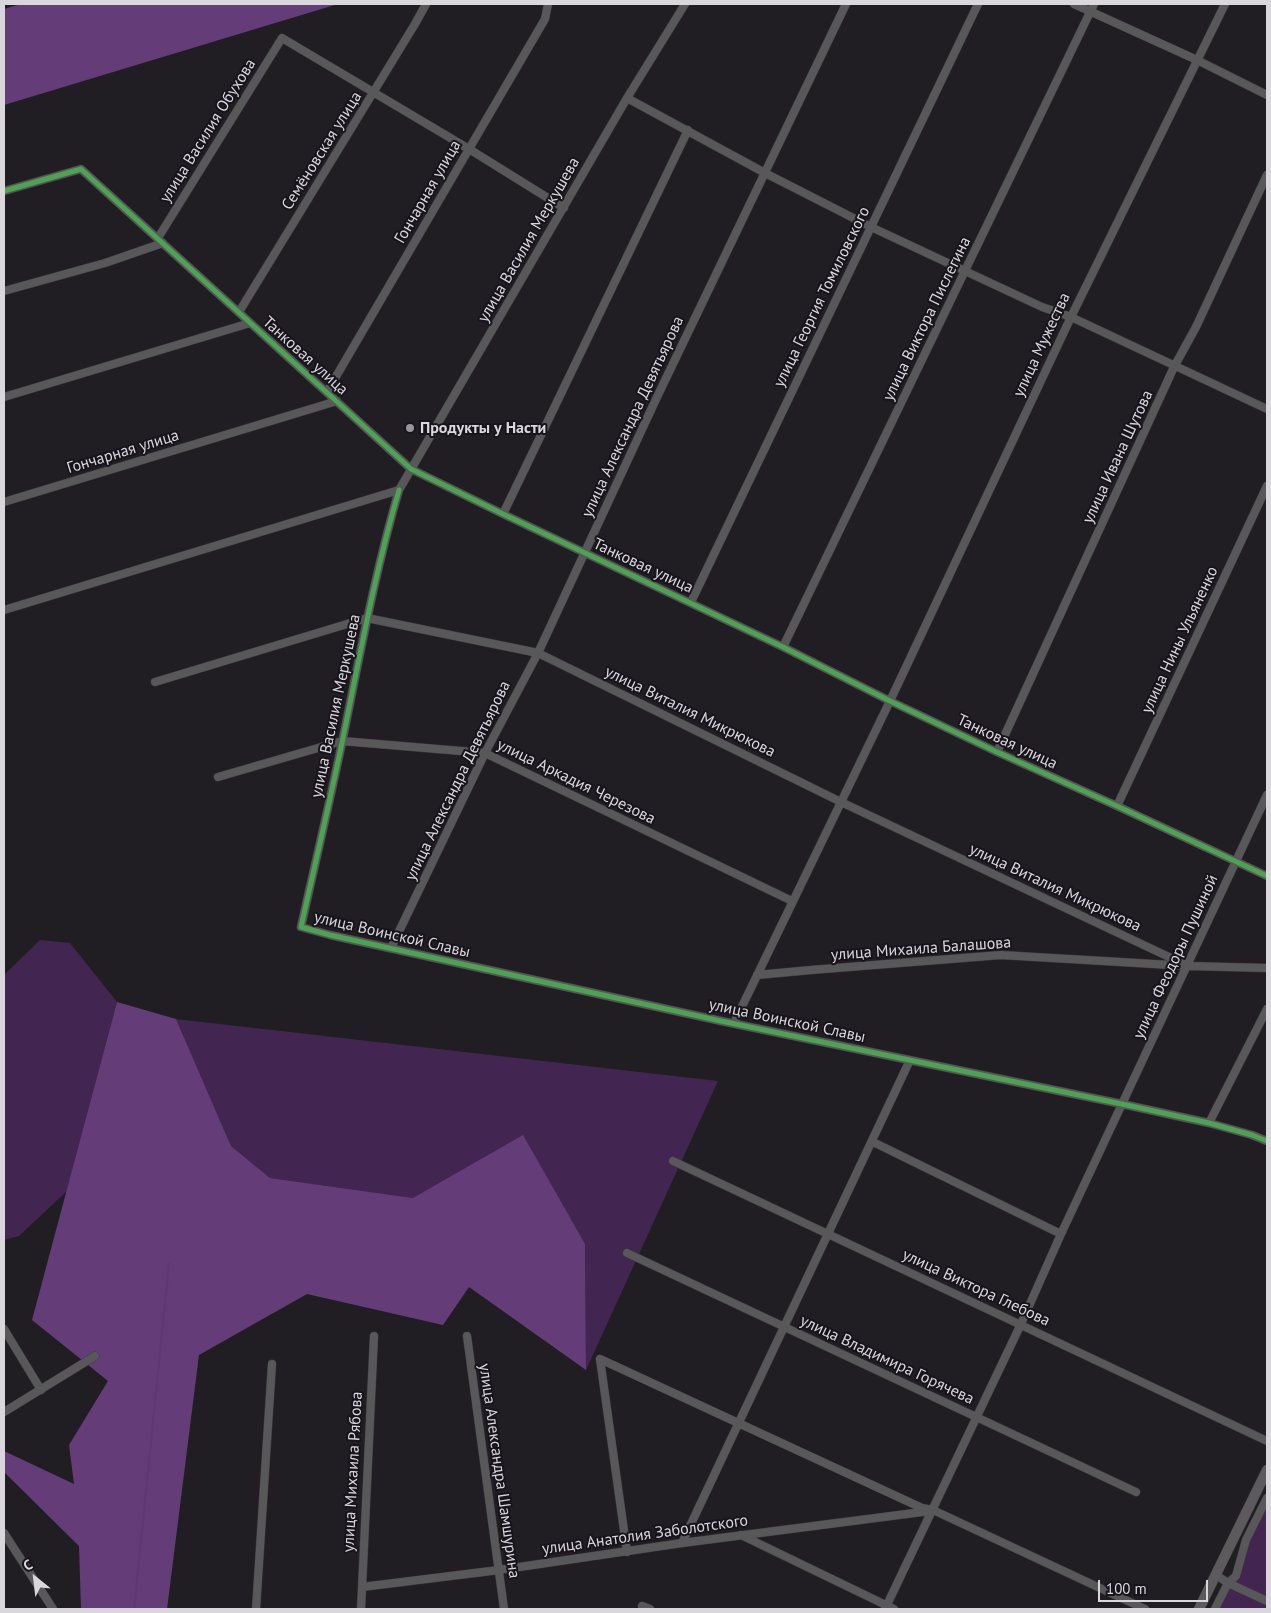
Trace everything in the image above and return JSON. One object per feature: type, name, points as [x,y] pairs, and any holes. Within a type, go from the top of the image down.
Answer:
[{"type":"street","name":"Семёновская улица","points":[[239,312],[416,24],[426,4]]},
{"type":"street","name":"Гончарная улица","points":[[326,392],[545,19],[548,4]]},
{"type":"street","name":"улица Василия Меркушева","points":[[301,927],[367,618],[399,490],[627,98],[685,4]]},
{"type":"street","name":"улица Александра Девятьярова","points":[[390,948],[485,753],[538,653],[661,388],[846,4]]},
{"type":"street","name":"улица Георгия Томиловского","points":[[691,602],[978,4]]},
{"type":"street","points":[[1074,4],[1197,60],[1267,95]]},
{"type":"street","name":"улица Виктора Пислегина","points":[[784,647],[1094,4]]},
{"type":"street","name":"улица Мужества","points":[[734,1024],[890,701],[1070,317],[1225,4]]},
{"type":"street","name":"улица Василия Обухова","points":[[161,241],[282,38],[374,92]]},
{"type":"street","points":[[374,92],[564,208]]},
{"type":"street","points":[[627,98],[765,173],[871,227],[967,270],[1042,308],[1070,317],[1267,409]]},
{"type":"street","points":[[503,514],[688,130]]},
{"type":"street","name":"Танковая улица","points":[[4,191],[81,168],[411,469],[691,602],[997,752],[1267,876]]},
{"type":"street","name":"улица Ивана Шутова","points":[[997,752],[1174,367],[1196,327],[1267,174]]},
{"type":"street","points":[[4,291],[105,263],[161,241]]},
{"type":"street","points":[[4,397],[250,323]]},
{"type":"street","name":"Гончарная улица","points":[[4,502],[337,402]]},
{"type":"street","name":"улица Нины Ульяненко","points":[[1117,806],[1267,486]]},
{"type":"street","points":[[4,610],[399,490]]},
{"type":"street","name":"улица Виталия Микрюкова","points":[[155,682],[367,618],[538,653],[841,802],[1188,966]]},
{"type":"street","name":"улица Аркадия Черезова","points":[[218,777],[342,741],[485,753],[792,901]]},
{"type":"street","name":"улица Феодоры Пушиной","points":[[888,1608],[1267,795]]},
{"type":"street","name":"улица Воинской Славы","points":[[301,927],[734,1024],[1209,1123],[1267,1141]]},
{"type":"street","name":"улица Михаила Балашова","points":[[758,976],[1000,955],[1188,966],[1267,968]]},
{"type":"street","points":[[1209,1123],[1267,1009]]},
{"type":"street","points":[[682,1543],[873,1142],[910,1060]]},
{"type":"street","points":[[873,1142],[1061,1234]]},
{"type":"street","name":"улица Виктора Глебова","points":[[672,1161],[1267,1441]]},
{"type":"street","name":"улица Владимира Горячева","points":[[627,1253],[1136,1492]]},
{"type":"street","points":[[4,1329],[41,1390]]},
{"type":"street","name":"улица Михаила Рябова","points":[[361,1609],[374,1336]]},
{"type":"street","name":"улица Александра Шамшурина","points":[[467,1336],[504,1609]]},
{"type":"street","points":[[4,1412],[95,1356]]},
{"type":"street","points":[[627,1552],[600,1359],[913,1504],[933,1510],[1145,1609]]},
{"type":"street","points":[[256,1609],[272,1364]]},
{"type":"street","points":[[1199,1609],[1267,1470]]},
{"type":"street","points":[[1215,1609],[1228,1583],[1236,1576],[1246,1540],[1264,1511],[1267,1498]]},
{"type":"street","name":"улица Анатолия Заболотского","points":[[362,1587],[933,1510]]},
{"type":"street","points":[[4,1533],[53,1609]]},
{"type":"street","points":[[741,1535],[888,1608]]},
{"type":"street","points":[[1216,1575],[1228,1583],[1267,1601]]},
{"type":"shaded area","points":[[21,4],[338,4],[4,105],[4,9]]},
{"type":"shaded area","points":[[40,940],[70,943],[117,1002],[67,1191],[19,1236],[4,1240],[4,975]]},
{"type":"shaded area","points":[[117,1002],[176,1019],[231,1146],[270,1178],[413,1198],[523,1135],[585,1244],[586,1370],[469,1287],[443,1325],[307,1294],[199,1355],[167,1609],[81,1609],[79,1546],[4,1472],[4,1451],[74,1484],[69,1445],[108,1381],[32,1320]]},
{"type":"shaded area","points":[[176,1019],[718,1081],[586,1370],[585,1244],[413,1198],[270,1178],[231,1146]]},
{"type":"shaded area","points":[[1267,1498],[1267,1609],[1216,1609]]},
{"type":"waterway","points":[[134,1609],[169,1264]]},
{"type":"cycle path","points":[[4,191],[81,169],[411,469],[997,752],[1267,876]]},
{"type":"cycle path","points":[[399,490],[375,583],[301,927],[721,1021],[1209,1123],[1267,1141]]},
{"type":"place","name":"Продукты у Насти","points":[[410,428]]}]
